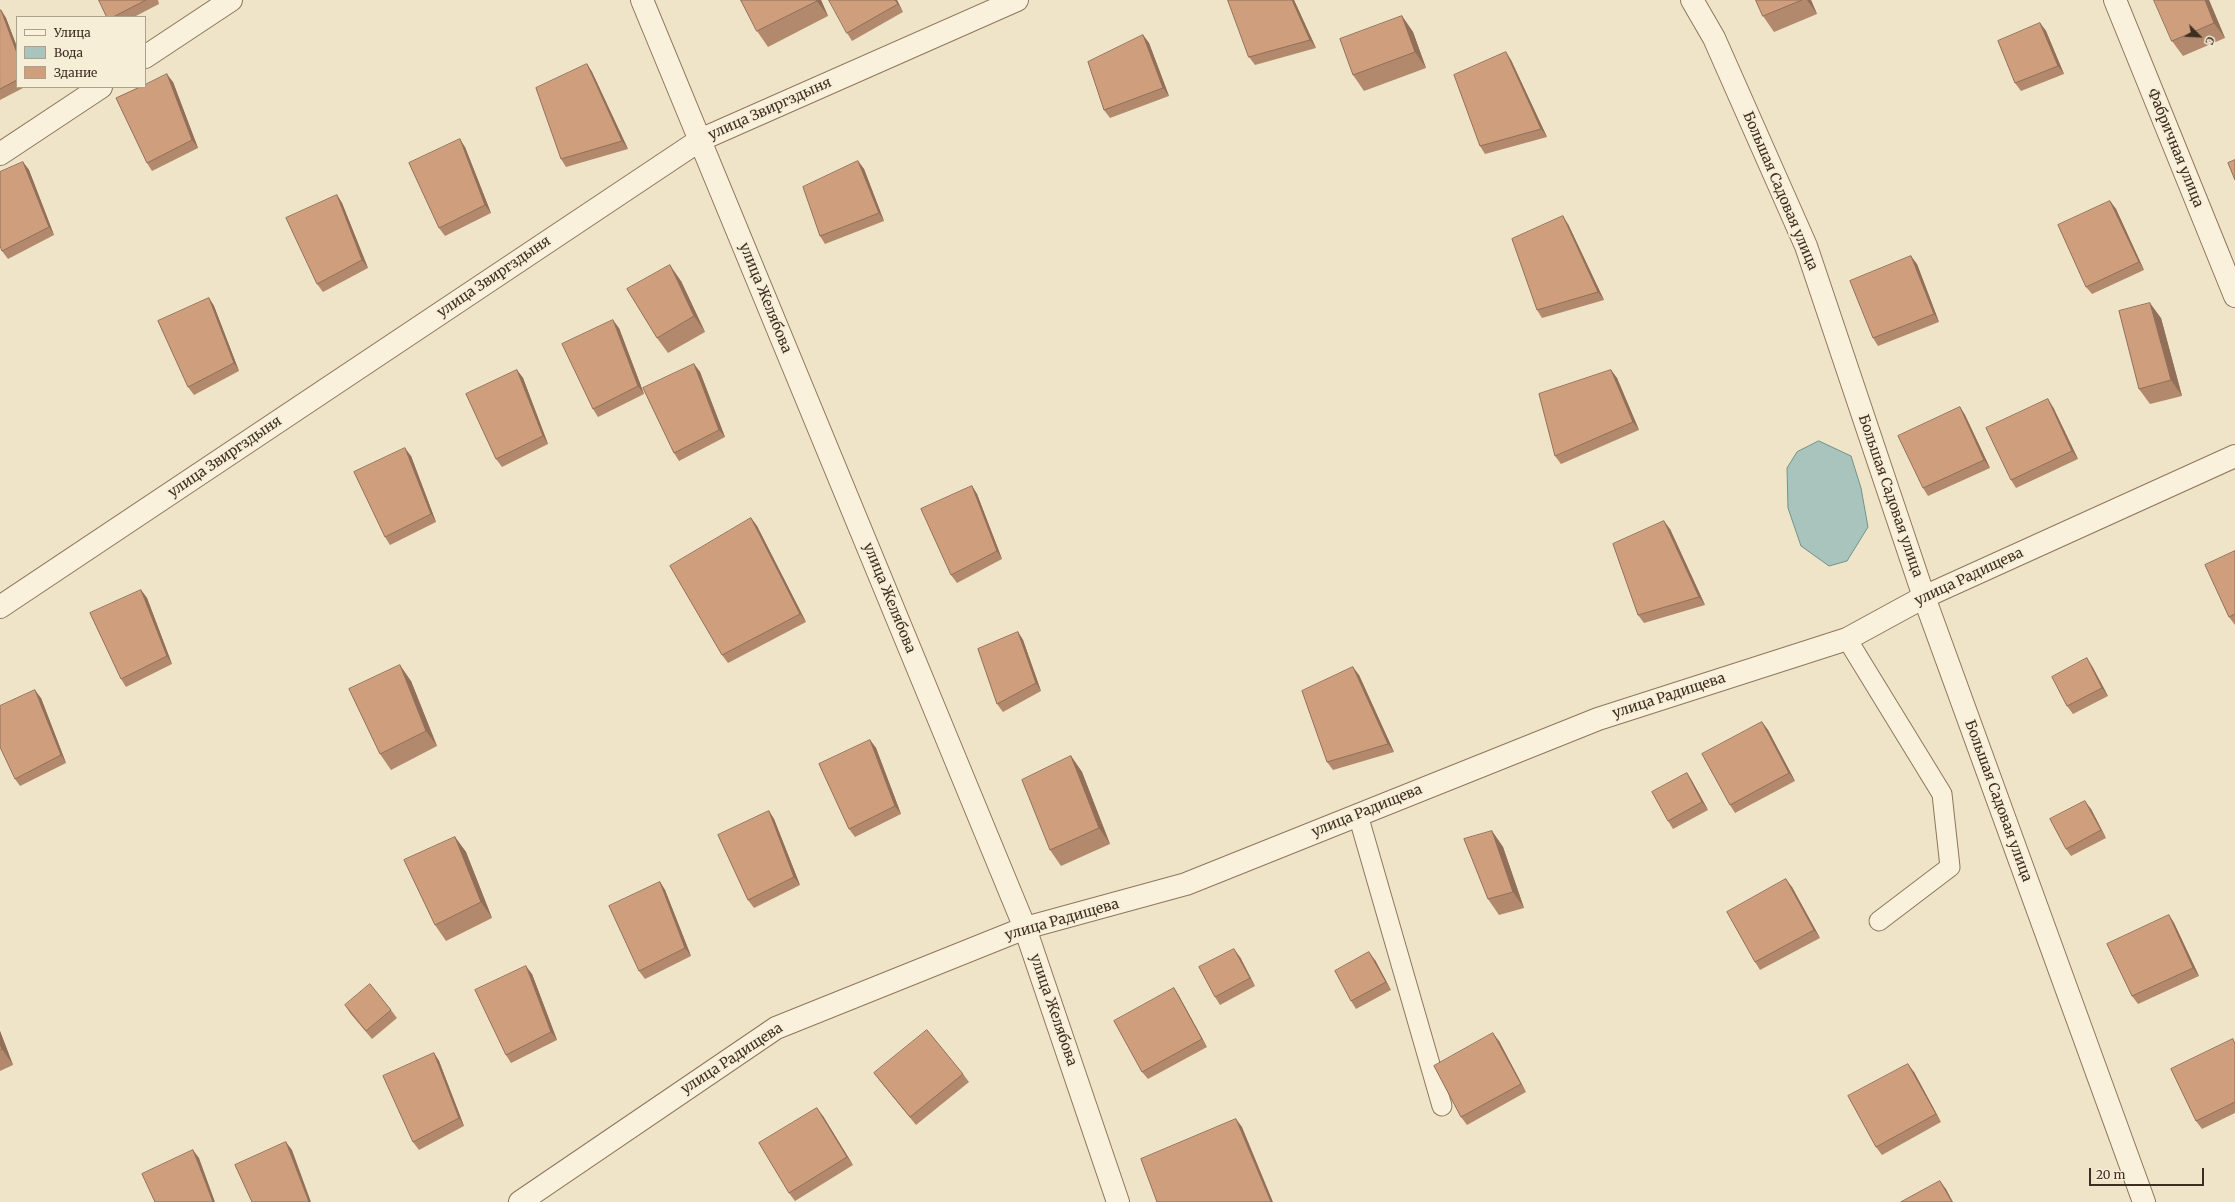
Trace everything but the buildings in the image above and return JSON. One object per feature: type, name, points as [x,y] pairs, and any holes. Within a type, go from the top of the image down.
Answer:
[{"type":"street","points":[[146,56],[231,0]]},
{"type":"street","name":"улица Желябова","points":[[642,0],[1025,928],[1118,1202]]},
{"type":"street","name":"улица Звиргздыня","points":[[0,607],[700,140],[1017,0]]},
{"type":"street","name":"Большая Садовая улица","points":[[1692,0],[1714,38],[1806,246],[1924,597],[2144,1202]]},
{"type":"street","name":"Фабричная улица","points":[[2115,0],[2235,296]]},
{"type":"street","points":[[0,154],[99,88]]},
{"type":"street","name":"улица Радищева","points":[[520,1202],[776,1028],[1025,928],[1186,884],[1598,719],[1847,639],[1924,597],[2235,456]]},
{"type":"lane","points":[[1847,639],[1942,794],[1944,809],[1950,867],[1879,921]]},
{"type":"lane","points":[[1358,815],[1442,1106]]},
{"type":"water","points":[[1819,441],[1851,456],[1861,488],[1868,527],[1847,561],[1829,566],[1801,546],[1788,508],[1787,468],[1797,452]]}]
